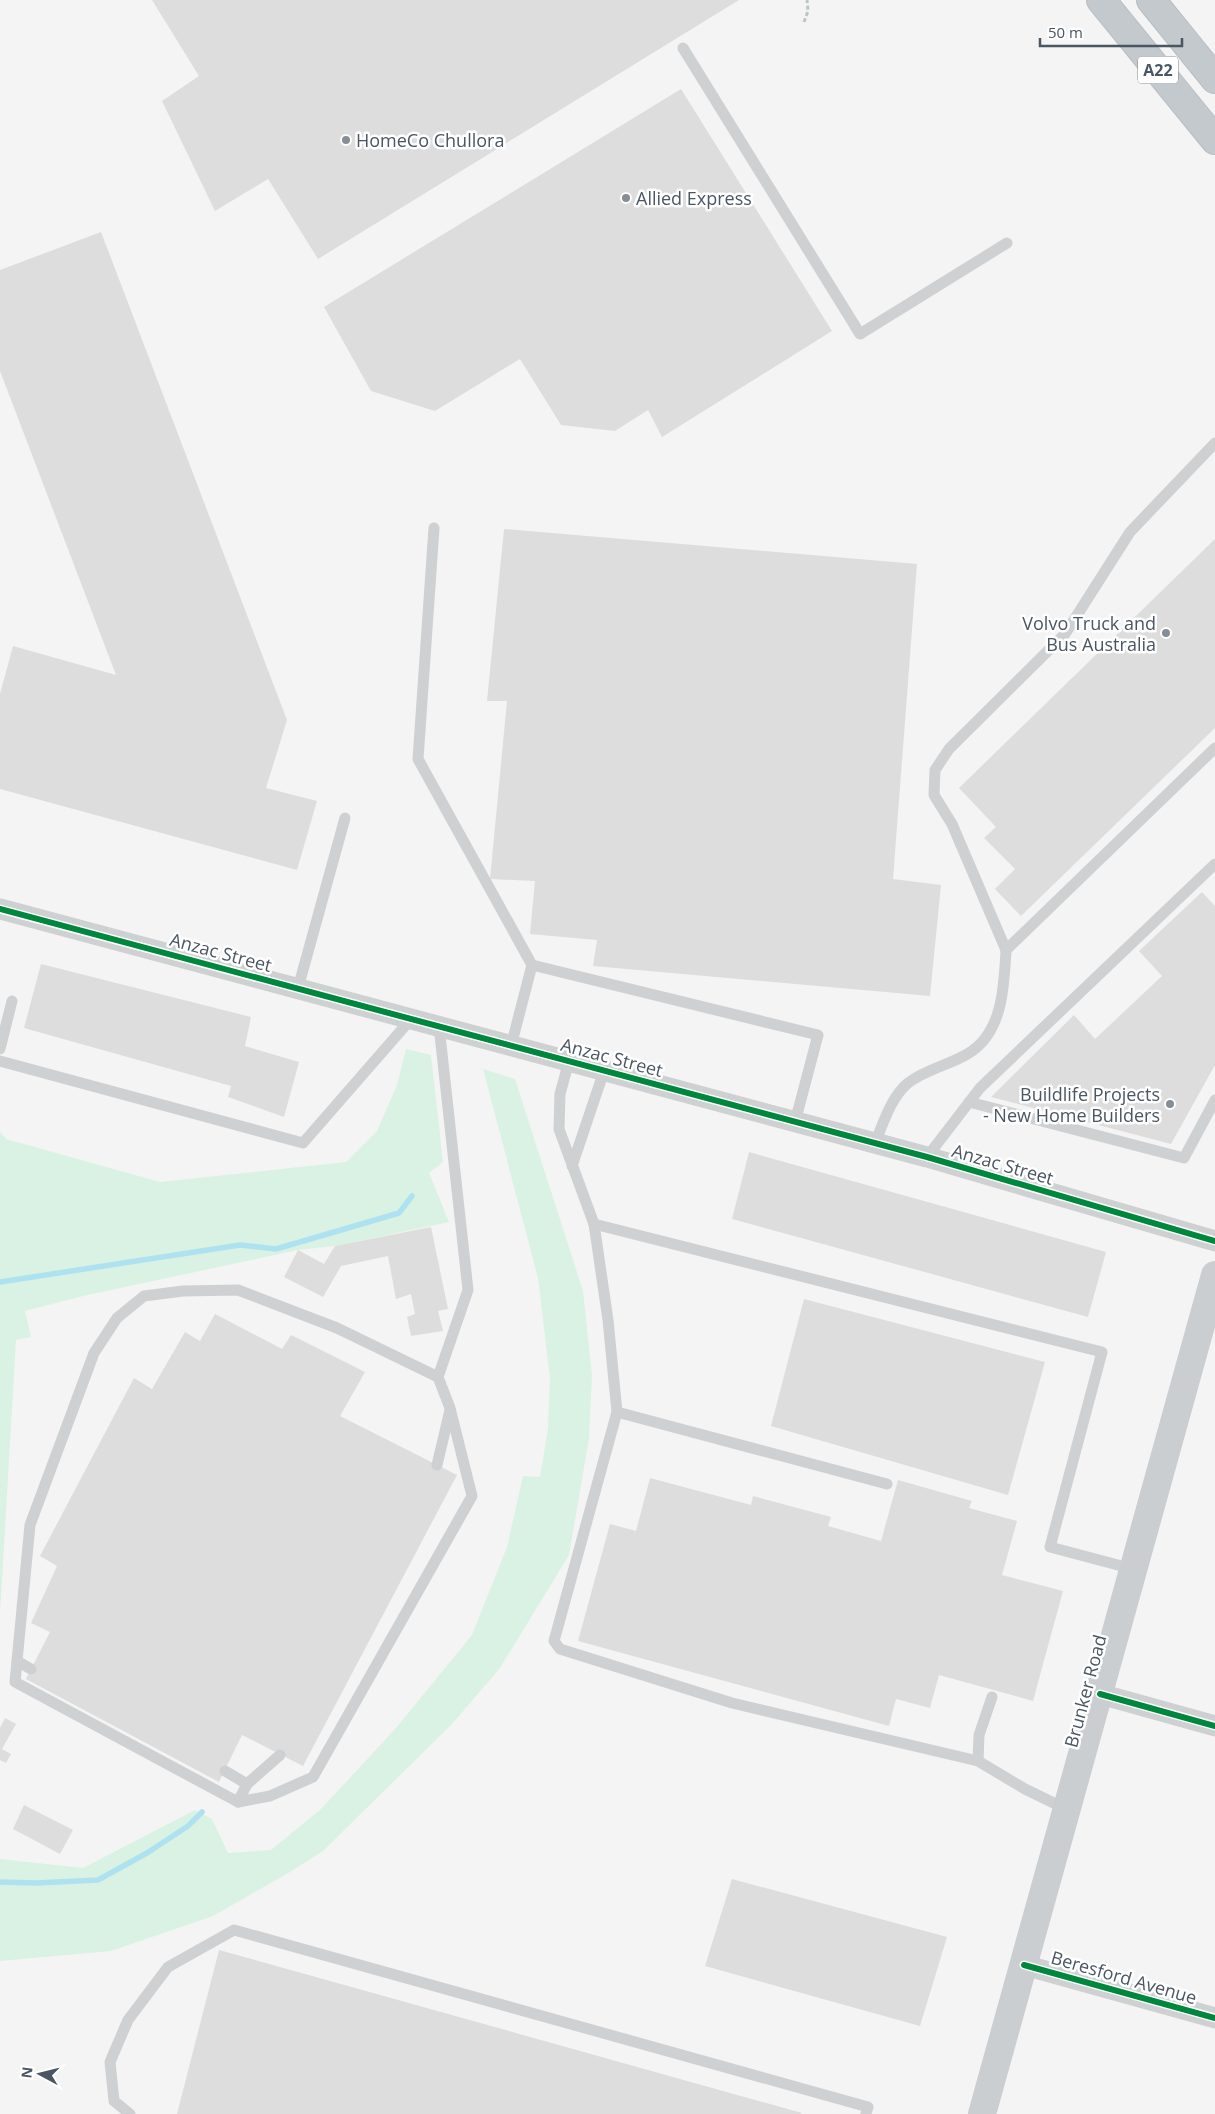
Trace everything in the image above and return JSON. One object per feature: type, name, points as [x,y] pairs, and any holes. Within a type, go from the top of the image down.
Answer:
[{"type":"highway","name":"A22","points":[[1101,0],[1215,140]]},
{"type":"highway","name":"A22","points":[[1151,0],[1215,79]]},
{"type":"main road","name":"Brunker Road","points":[[982,2114],[1068,1810],[1215,1275]]},
{"type":"street","name":"Anzac Street","points":[[0,909],[927,1157],[1215,1241]]},
{"type":"street","points":[[1100,1694],[1215,1726]]},
{"type":"street","name":"Beresford Avenue","points":[[1024,1965],[1215,2018]]},
{"type":"lane","points":[[683,48],[860,334],[1007,243]]},
{"type":"lane","points":[[875,1143],[891,1105],[907,1084],[970,1053],[989,1035],[998,1012],[1005,971],[1006,950],[952,824],[934,795],[935,770],[949,749],[1065,634],[1130,532],[1215,443]]},
{"type":"lane","points":[[434,528],[418,759],[532,966],[511,1046]]},
{"type":"lane","points":[[1006,950],[1215,748]]},
{"type":"lane","points":[[298,988],[345,818]]},
{"type":"lane","points":[[927,1157],[980,1088],[1215,864]]},
{"type":"lane","points":[[532,966],[818,1035],[795,1122]]},
{"type":"lane","points":[[0,1049],[12,1001]]},
{"type":"lane","points":[[0,1061],[303,1143],[412,1018]]},
{"type":"lane","points":[[438,1376],[337,1328],[238,1290],[183,1291],[144,1296],[117,1318],[94,1353],[30,1525],[15,1682],[238,1802],[270,1796],[313,1777],[472,1496],[450,1408],[438,1376],[468,1290],[439,1026]]},
{"type":"lane","points":[[568,1061],[560,1094],[559,1129],[594,1224],[608,1320],[617,1412],[554,1641],[560,1649],[732,1703],[978,1761],[1025,1789],[1068,1810]]},
{"type":"lane","points":[[572,1166],[604,1071]]},
{"type":"lane","points":[[969,1102],[1184,1158],[1215,1100]]},
{"type":"lane","points":[[594,1224],[1102,1352],[1050,1547],[1134,1570]]},
{"type":"lane","points":[[437,1464],[450,1408]]},
{"type":"lane","points":[[617,1412],[887,1484]]},
{"type":"lane","points":[[17,1662],[31,1669]]},
{"type":"lane","points":[[978,1761],[979,1735],[992,1697]]},
{"type":"lane","points":[[238,1802],[248,1784],[280,1755]]},
{"type":"lane","points":[[225,1771],[248,1784]]},
{"type":"lane","points":[[130,2114],[114,2101],[110,2062],[128,2020],[168,1967],[234,1930],[868,2106],[866,2114]]},
{"type":"path","points":[[804,22],[808,11],[807,0]]},
{"type":"green space","points":[[406,1049],[431,1055],[443,1162],[429,1173],[449,1222],[335,1246],[298,1250],[83,1296],[25,1311],[31,1337],[16,1340],[0,1614],[0,1132],[6,1139],[160,1182],[346,1162],[377,1131],[397,1085]]},
{"type":"green space","points":[[483,1069],[515,1079],[583,1291],[592,1376],[589,1438],[569,1555],[500,1668],[452,1724],[323,1851],[213,1916],[111,1951],[0,1961],[0,1859],[83,1868],[195,1810],[212,1819],[228,1853],[271,1850],[321,1809],[396,1728],[472,1635],[507,1547],[523,1476],[540,1477],[548,1429],[550,1378],[538,1278]]},
{"type":"building","name":"HomeCo Chullora","points":[[152,0],[739,0],[318,259],[268,179],[215,211],[162,101],[199,76]]},
{"type":"building","name":"Allied Express","points":[[681,89],[832,331],[662,437],[648,410],[615,431],[561,425],[520,359],[435,411],[371,391],[324,307]]},
{"type":"building","points":[[101,232],[287,720],[266,788],[317,801],[297,870],[0,789],[0,694],[13,646],[116,675],[0,371],[0,270]]},
{"type":"building","points":[[504,529],[917,564],[893,879],[941,885],[930,996],[593,966],[597,940],[530,934],[535,881],[490,879],[507,701],[487,701]]},
{"type":"building","name":"Volvo Truck and Bus Australia","points":[[1215,539],[1215,728],[1021,916],[995,889],[1015,869],[984,838],[996,827],[959,788]]},
{"type":"building","points":[[1202,892],[1215,906],[1215,1065],[1171,1144],[991,1097],[1074,1015],[1095,1039],[1162,976],[1139,951]]},
{"type":"building","points":[[41,964],[251,1017],[245,1046],[299,1062],[284,1117],[228,1097],[231,1086],[24,1028]]},
{"type":"building","points":[[749,1152],[1106,1252],[1088,1317],[732,1219]]},
{"type":"building","points":[[431,1227],[448,1309],[438,1311],[443,1331],[411,1336],[407,1317],[415,1314],[411,1294],[396,1299],[388,1256],[341,1266],[323,1297],[284,1277],[298,1250],[324,1264],[335,1246]]},
{"type":"building","points":[[804,1299],[1045,1362],[1008,1495],[771,1426]]},
{"type":"building","points":[[215,1314],[282,1349],[291,1335],[365,1372],[340,1416],[457,1475],[303,1766],[242,1735],[219,1782],[26,1679],[50,1632],[31,1623],[57,1566],[40,1556],[134,1378],[152,1389],[185,1332],[200,1341]]},
{"type":"building","points":[[650,1478],[751,1505],[753,1496],[831,1517],[828,1526],[881,1541],[898,1480],[972,1501],[969,1508],[1017,1521],[1002,1575],[1063,1591],[1033,1701],[939,1675],[930,1708],[896,1699],[889,1726],[578,1641],[610,1524],[636,1531]]},
{"type":"building","points":[[5,1718],[16,1724],[2,1749],[11,1754],[6,1763],[0,1760],[0,1728]]},
{"type":"building","points":[[24,1805],[73,1830],[60,1854],[13,1829]]},
{"type":"building","points":[[732,1879],[947,1937],[920,2026],[705,1966]]},
{"type":"building","points":[[219,1950],[802,2113],[177,2114]]},
{"type":"waterway","points":[[0,1282],[240,1245],[276,1249],[399,1213],[412,1196]]},
{"type":"waterway","points":[[0,1882],[37,1883],[98,1880],[147,1853],[188,1826],[202,1812]]},
{"type":"cycle path","points":[[0,909],[927,1157],[1215,1241]]},
{"type":"cycle path","points":[[1100,1694],[1215,1726]]},
{"type":"cycle path","points":[[1024,1965],[1215,2018]]},
{"type":"place","name":"HomeCo Chullora","points":[[346,140]]},
{"type":"place","name":"Allied Express","points":[[626,198]]},
{"type":"place","name":"Volvo Truck and Bus Australia","points":[[1166,633]]},
{"type":"place","name":"Buildlife Projects - New Home Builders","points":[[1170,1104]]}]
